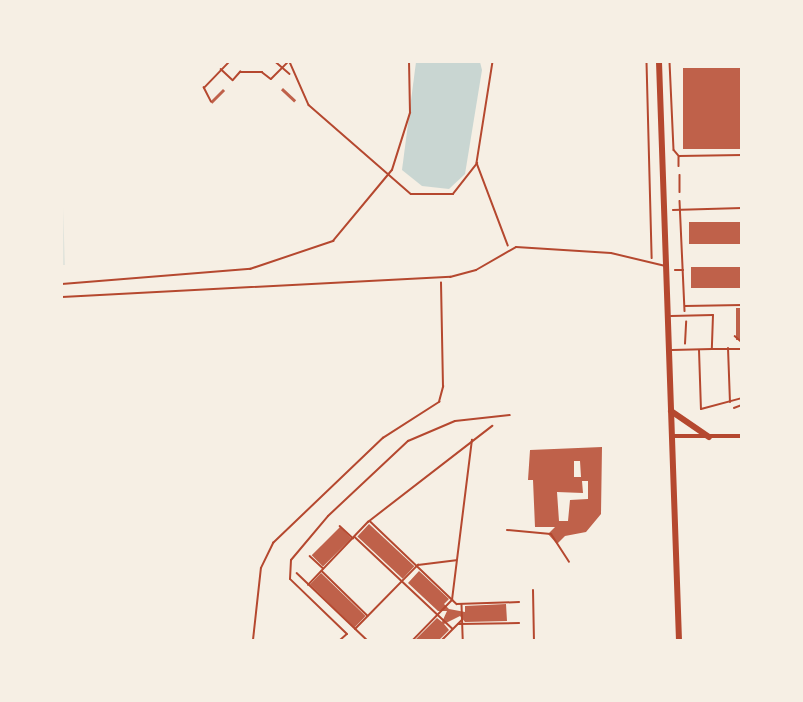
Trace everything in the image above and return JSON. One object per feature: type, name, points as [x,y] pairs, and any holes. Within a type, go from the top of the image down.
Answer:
[{"type":"street","points":[[659,62],[665,266],[671,316],[671,411],[679,640]]},
{"type":"street","points":[[671,411],[709,437]]},
{"type":"street","points":[[672,436],[741,436]]},
{"type":"lane","points":[[62,297],[441,278],[476,270],[508,248],[591,250],[665,266]]},
{"type":"lane","points":[[671,316],[713,315],[712,349]]},
{"type":"lane","points":[[728,348],[730,404]]},
{"type":"lane","points":[[699,349],[701,409],[730,404],[741,398]]},
{"type":"lane","points":[[672,350],[741,349]]},
{"type":"lane","points":[[340,640],[347,634],[290,579],[291,560],[328,516],[408,441],[455,421],[510,415]]},
{"type":"lane","points":[[507,530],[551,534],[569,562]]},
{"type":"lane","points":[[533,590],[534,640]]},
{"type":"path","points":[[211,102],[204,88],[229,62]]},
{"type":"path","points":[[276,62],[290,74]]},
{"type":"path","points":[[221,69],[233,80],[240,72],[262,72],[270,79],[289,62],[309,105],[386,177],[411,194],[441,198],[462,188],[477,163],[494,62]]},
{"type":"path","points":[[62,284],[250,269],[282,261],[333,241],[386,177],[410,113],[409,62]]},
{"type":"path","points":[[647,62],[653,262]]},
{"type":"path","points":[[670,62],[674,146],[679,156],[680,166]]},
{"type":"path","points":[[679,156],[741,155]]},
{"type":"path","points":[[477,163],[502,216],[508,248]]},
{"type":"path","points":[[680,175],[680,192]]},
{"type":"path","points":[[680,201],[685,347]]},
{"type":"path","points":[[673,210],[741,208]]},
{"type":"path","points":[[675,270],[683,270]]},
{"type":"path","points":[[253,640],[261,568],[273,543],[383,438],[439,402],[444,387],[441,278]]},
{"type":"path","points":[[685,306],[741,305]]},
{"type":"path","points":[[735,336],[741,342]]},
{"type":"path","points":[[734,408],[741,405]]},
{"type":"path","points":[[308,584],[370,521],[472,439],[492,426]]},
{"type":"path","points":[[412,640],[452,600],[472,439]]},
{"type":"path","points":[[370,521],[452,600],[462,604],[519,602]]},
{"type":"path","points":[[340,526],[453,629]]},
{"type":"path","points":[[310,556],[368,616]]},
{"type":"path","points":[[355,629],[417,566],[457,560]]},
{"type":"path","points":[[296,572],[367,640]]},
{"type":"path","points":[[462,604],[463,640]]},
{"type":"path","points":[[442,640],[462,620]]},
{"type":"path","points":[[458,624],[519,623]]},
{"type":"shaded area","points":[[416,62],[480,62],[482,70],[465,174],[449,189],[422,186],[402,170]]},
{"type":"shaded area","points":[[62,179],[65,265],[62,265]]},
{"type":"building","points":[[683,68],[742,68],[742,149],[683,149]]},
{"type":"building","points":[[283,88],[296,100],[294,102],[281,90]]},
{"type":"building","points":[[223,89],[225,91],[212,104],[210,102]]},
{"type":"building","points":[[689,222],[742,222],[742,244],[689,244]]},
{"type":"building","points":[[691,267],[742,267],[742,288],[691,288]]},
{"type":"building","points":[[736,308],[742,308],[742,340],[736,340]]},
{"type":"building","points":[[602,447],[601,514],[586,532],[565,536],[557,544],[548,534],[555,527],[535,527],[533,480],[528,480],[530,450]],"holes":[[[574,461],[580,461],[581,477],[574,477]],[[582,481],[588,481],[588,499],[570,500],[568,521],[559,521],[557,492],[583,493]]]},
{"type":"building","points":[[369,524],[414,566],[403,579],[357,536]]},
{"type":"building","points":[[340,527],[351,538],[323,567],[312,555]]},
{"type":"building","points":[[419,571],[449,599],[444,604],[449,609],[465,612],[465,606],[506,604],[507,621],[465,622],[460,616],[444,624],[449,630],[439,640],[415,640],[437,618],[442,622],[447,611],[438,611],[408,583]]},
{"type":"building","points":[[321,573],[366,616],[354,628],[310,585]]}]
